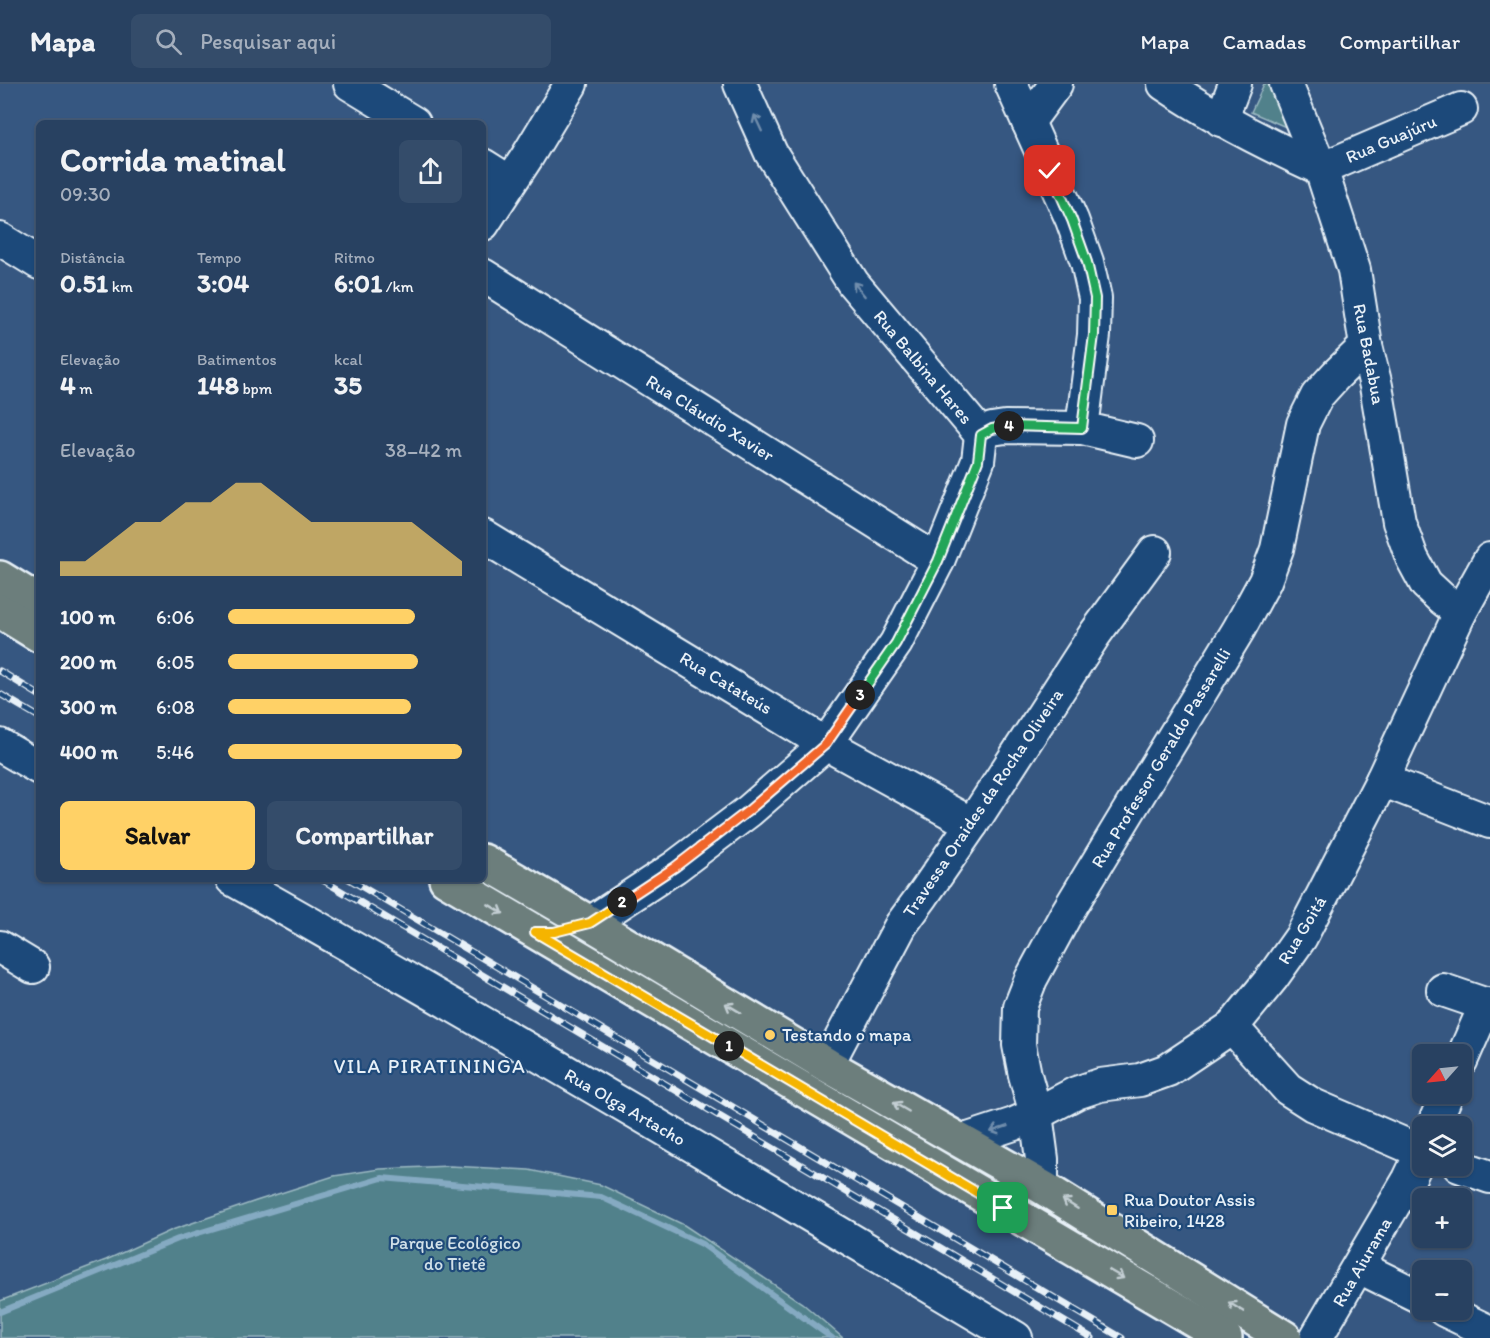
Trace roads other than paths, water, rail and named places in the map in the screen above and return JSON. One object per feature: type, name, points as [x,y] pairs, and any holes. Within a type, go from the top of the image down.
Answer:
[{"type":"main road","points":[[0,578],[36,600]]},
{"type":"main road","points":[[0,611],[36,633]]},
{"type":"main road","points":[[486,863],[827,1065],[1042,1186],[1285,1338]]},
{"type":"main road","points":[[451,882],[1225,1338]]},
{"type":"main road","points":[[535,932],[554,932],[590,923]]},
{"type":"street","points":[[350,84],[409,120]]},
{"type":"street","points":[[486,220],[571,84]]},
{"type":"street","name":"Rua Balbina Hares","points":[[590,923],[675,867],[748,811],[826,744],[896,643],[938,561],[978,461],[981,435],[853,283],[771,153],[740,84]]},
{"type":"street","points":[[1011,84],[1072,220],[1087,262],[1095,298],[1094,335],[1082,428]]},
{"type":"street","points":[[1028,122],[1056,84]]},
{"type":"street","points":[[1164,84],[1221,120],[1321,169]]},
{"type":"street","points":[[1221,120],[1235,84]]},
{"type":"street","name":"Rua Badabua","points":[[1286,84],[1321,169],[1354,270],[1399,522],[1412,558],[1426,584],[1440,597],[1480,604]]},
{"type":"street","name":"Rua Guajúru","points":[[1321,169],[1461,109]]},
{"type":"street","points":[[486,167],[510,182]]},
{"type":"street","points":[[0,239],[36,261]]},
{"type":"street","name":"Rua Cláudio Xavier","points":[[486,277],[938,561]]},
{"type":"street","name":"Rua Professor Geraldo Passarelli","points":[[1042,1186],[1042,1160],[1036,1114],[1019,1045],[1020,1007],[1031,979],[1065,916],[1239,629],[1265,581],[1276,549],[1303,424],[1317,396],[1366,346]]},
{"type":"street","points":[[981,435],[992,429],[1005,427],[1082,428],[1137,441]]},
{"type":"street","name":"Rua Catateús","points":[[486,538],[826,744],[972,824]]},
{"type":"street","name":"Travessa Oraides da Rocha Oliveira","points":[[827,1065],[901,925],[972,824],[1095,634],[1155,552]]},
{"type":"street","name":"Rua Goitá","points":[[962,1141],[1014,1124],[1076,1093],[1100,1086],[1140,1080],[1168,1070],[1232,1027],[1272,978],[1301,937],[1382,780],[1480,604],[1490,559]]},
{"type":"street","points":[[0,745],[36,766]]},
{"type":"street","points":[[1382,780],[1490,822]]},
{"type":"street","name":"Rua Olga Artacho","points":[[237,882],[356,949],[1016,1338]]},
{"type":"street","points":[[0,946],[33,967]]},
{"type":"street","points":[[1443,990],[1488,1005],[1469,1044]]},
{"type":"street","points":[[1232,1027],[1288,1089],[1313,1105],[1412,1148]]},
{"type":"street","points":[[1472,1171],[1490,1177]]},
{"type":"street","name":"Rua Aiurama","points":[[1316,1338],[1412,1174]]},
{"type":"street","points":[[1359,1267],[1412,1293]]},
{"type":"street","points":[[1465,1320],[1490,1332]]},
{"type":"waterway","points":[[0,1312],[178,1239],[382,1178],[601,1197],[702,1244],[832,1338]]},
{"type":"railway","points":[[0,671],[36,693]]},
{"type":"railway","points":[[0,694],[36,715]]},
{"type":"railway","points":[[326,882],[1092,1338]]},
{"type":"railway","points":[[354,882],[1122,1338]]},
{"type":"place","name":"Testando o mapa","points":[[770,1035]]},
{"type":"place","name":"Rua Doutor Assis Ribeiro, 1428","points":[[1112,1210]]},
{"type":"district","name":"VILA PIRATININGA","points":[[430,1066]]},
{"type":"park label","name":"Parque Ecológico do Tietê","points":[[455,1253]]}]
